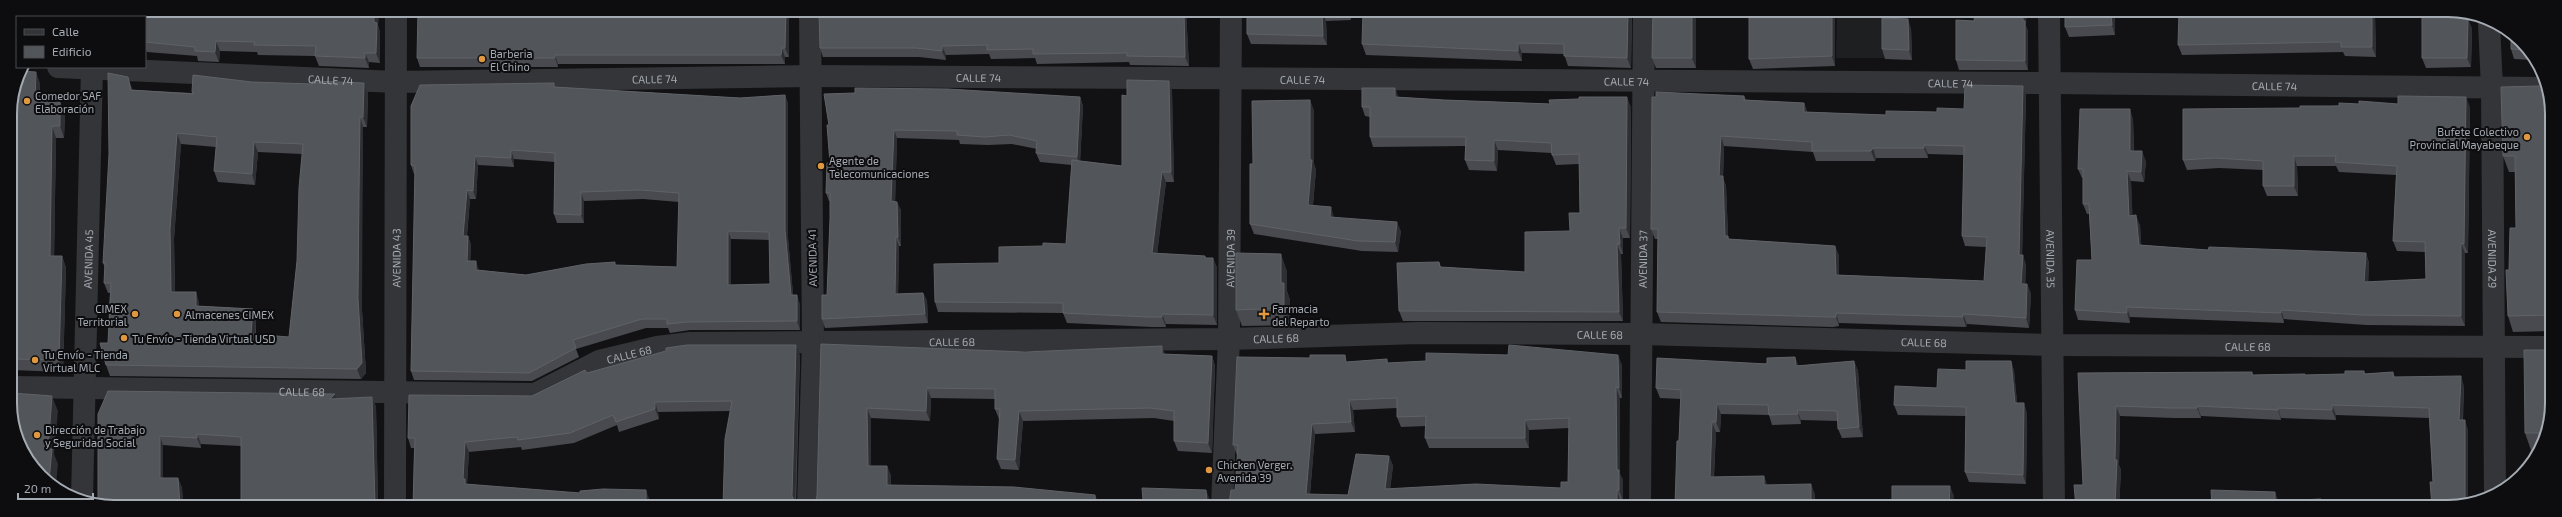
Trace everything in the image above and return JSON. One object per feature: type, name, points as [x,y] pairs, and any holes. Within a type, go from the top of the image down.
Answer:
[{"type":"street","name":"AVENIDA 43","points":[[395,500],[396,17]]},
{"type":"street","name":"AVENIDA 41","points":[[808,500],[813,341],[810,17]]},
{"type":"street","name":"AVENIDA 39","points":[[1222,500],[1229,340],[1231,17]]},
{"type":"street","name":"AVENIDA 37","points":[[1640,500],[1644,17]]},
{"type":"street","name":"AVENIDA 35","points":[[2048,17],[2054,345],[2054,500]]},
{"type":"street","name":"AVENIDA 29","points":[[2489,26],[2492,88],[2495,488]]},
{"type":"street","name":"CALLE 74","points":[[92,68],[396,82],[810,76],[2049,82],[2541,88]]},
{"type":"street","name":"AVENIDA 45","points":[[82,495],[86,389],[92,68]]},
{"type":"street","name":"CALLE 68","points":[[17,387],[535,394],[599,361],[657,347],[690,343],[813,341],[1229,340],[1419,333],[1641,334],[2054,345],[2545,347]]},
{"type":"shaded area","points":[[1837,17],[1907,17],[1907,25],[1885,25],[1884,58],[1836,58]]},
{"type":"building","points":[[146,17],[374,17],[374,22],[377,23],[376,53],[365,53],[365,58],[315,56],[316,46],[254,45],[255,42],[216,41],[215,52],[195,51],[195,47],[146,42]]},
{"type":"building","points":[[418,17],[786,17],[785,48],[782,48],[781,55],[555,55],[555,58],[417,58]]},
{"type":"building","points":[[819,17],[1184,17],[1185,57],[1127,56],[1127,53],[1033,54],[1033,49],[987,50],[987,45],[942,46],[942,51],[916,48],[820,48]]},
{"type":"building","points":[[1247,17],[1322,17],[1323,36],[1247,34]]},
{"type":"building","points":[[1363,17],[1628,17],[1627,58],[1564,56],[1564,44],[1518,43],[1518,51],[1362,44]]},
{"type":"building","points":[[1653,17],[1692,17],[1692,58],[1652,58]]},
{"type":"building","points":[[1749,17],[1832,17],[1832,56],[1749,59]]},
{"type":"building","points":[[1974,17],[2023,17],[2023,21],[2025,21],[2025,61],[1956,60],[1956,20],[1974,21]]},
{"type":"building","points":[[2065,17],[2111,17],[2112,25],[2065,27]]},
{"type":"building","points":[[2179,17],[2372,17],[2372,47],[2341,47],[2341,42],[2178,45]]},
{"type":"building","points":[[2422,17],[2448,17],[2468,19],[2467,58],[2422,58]]},
{"type":"building","points":[[1882,18],[1908,19],[1909,50],[1882,49]]},
{"type":"building","points":[[2511,40],[2521,50],[2511,49]]},
{"type":"building","points":[[27,71],[36,72],[35,101],[60,102],[60,126],[52,126],[50,256],[62,256],[59,360],[17,359],[17,107],[20,89]]},
{"type":"building","points":[[108,73],[128,77],[131,90],[194,94],[192,92],[193,75],[252,82],[312,84],[313,81],[364,83],[363,117],[360,117],[358,299],[362,363],[357,369],[106,365],[100,343],[108,343],[111,283],[104,283],[105,263],[103,263],[109,154]],"holes":[[[177,133],[217,137],[214,171],[252,174],[254,142],[303,144],[299,188],[297,261],[289,337],[251,334],[253,309],[196,306],[196,292],[171,292],[170,229]]]},
{"type":"building","points":[[1127,80],[1169,81],[1171,172],[1162,172],[1152,253],[1205,256],[1205,258],[1213,258],[1213,315],[1162,314],[1162,317],[1148,317],[1063,313],[1063,303],[935,302],[934,264],[999,263],[999,247],[1043,246],[1043,243],[1066,244],[1072,160],[1122,166],[1122,95],[1127,96]]},
{"type":"building","points":[[554,83],[554,87],[740,98],[785,95],[785,230],[791,295],[797,295],[797,321],[687,322],[667,324],[667,319],[642,319],[573,340],[576,348],[529,373],[411,371],[415,166],[411,165],[411,106],[420,85]],"holes":[[[511,150],[555,153],[554,214],[581,215],[581,192],[640,190],[679,193],[677,267],[615,265],[615,262],[586,264],[526,275],[476,270],[476,261],[467,261],[468,236],[463,236],[467,190],[473,191],[475,156],[511,158]],[[728,231],[769,232],[770,284],[728,285]]]},
{"type":"building","points":[[1965,85],[2023,86],[2019,255],[2023,255],[2021,284],[2027,284],[2026,318],[1963,314],[1963,317],[1836,313],[1836,317],[1830,317],[1657,312],[1658,229],[1651,229],[1652,97],[1656,97],[1656,92],[1744,96],[1744,100],[1804,103],[1804,112],[1886,115],[1886,111],[1937,112],[1937,108],[1964,109]],"holes":[[[1721,136],[1812,142],[1812,151],[1871,151],[1873,148],[1924,148],[1924,145],[1964,146],[1962,236],[1987,237],[1984,281],[1836,275],[1835,246],[1728,239],[1728,236],[1725,236],[1723,176],[1719,176]]]},
{"type":"building","points":[[2539,86],[2539,90],[2542,90],[2543,95],[2545,107],[2545,315],[2508,316],[2506,270],[2509,270],[2510,228],[2516,228],[2515,156],[2503,156],[2501,87]]},
{"type":"building","points":[[855,88],[948,89],[1080,97],[1077,157],[1036,153],[1037,141],[1009,135],[985,137],[957,135],[957,131],[894,130],[891,201],[897,202],[898,237],[896,237],[895,294],[923,293],[925,314],[822,319],[822,295],[827,295],[830,219],[830,193],[826,193],[827,163],[830,163],[827,125],[829,125],[824,94],[855,93]]},
{"type":"building","points":[[1362,88],[1395,88],[1395,97],[1550,104],[1549,100],[1579,99],[1579,97],[1627,97],[1626,228],[1619,228],[1620,244],[1617,244],[1619,312],[1399,311],[1397,263],[1439,262],[1440,267],[1525,272],[1525,232],[1570,231],[1569,213],[1580,213],[1579,154],[1552,155],[1551,143],[1494,140],[1494,161],[1465,160],[1466,137],[1370,137],[1370,107],[1362,107]]},
{"type":"building","points":[[2398,96],[2466,97],[2464,244],[2461,243],[2461,316],[2362,315],[2281,310],[2281,313],[2127,307],[2127,313],[2075,310],[2077,260],[2092,260],[2089,204],[2083,204],[2083,169],[2078,169],[2080,109],[2130,109],[2130,151],[2142,151],[2141,172],[2127,171],[2129,216],[2136,215],[2139,245],[2208,250],[2209,247],[2366,253],[2364,282],[2426,279],[2425,242],[2393,241],[2397,166],[2335,162],[2336,156],[2294,156],[2294,186],[2263,186],[2263,161],[2215,158],[2183,160],[2183,109],[2300,108],[2300,106],[2339,106],[2339,103],[2359,104],[2359,101],[2398,104]]},
{"type":"building","points":[[1310,100],[1310,160],[1312,160],[1308,205],[1331,207],[1330,217],[1397,222],[1395,242],[1358,241],[1250,224],[1250,164],[1253,164],[1252,101]]},
{"type":"building","points":[[1236,253],[1281,254],[1281,283],[1284,283],[1284,308],[1236,310]]},
{"type":"building","points":[[821,344],[1025,352],[1162,346],[1162,354],[1212,356],[1208,443],[1174,441],[1174,411],[1150,408],[1019,411],[1015,460],[997,459],[1000,409],[995,409],[995,389],[927,388],[926,411],[867,408],[868,466],[887,466],[887,485],[1014,487],[1095,495],[1095,500],[816,500]]},
{"type":"building","points":[[687,345],[796,345],[792,496],[794,500],[723,500],[725,439],[732,401],[655,402],[655,409],[616,422],[613,415],[570,433],[518,440],[517,437],[465,442],[463,479],[465,479],[465,484],[580,493],[580,491],[603,489],[646,490],[646,500],[413,500],[415,438],[408,438],[409,395],[532,396],[585,370],[587,373],[666,351],[666,348]]},
{"type":"building","points":[[1509,345],[1618,355],[1619,388],[1616,387],[1617,470],[1619,470],[1619,490],[1617,490],[1617,500],[1229,500],[1231,490],[1235,490],[1238,445],[1233,445],[1237,357],[1310,358],[1310,355],[1345,355],[1346,362],[1387,359],[1387,363],[1426,361],[1426,353],[1508,355]],"holes":[[[1397,398],[1397,417],[1426,416],[1425,438],[1525,438],[1525,420],[1569,418],[1568,482],[1561,482],[1561,488],[1476,484],[1385,489],[1389,456],[1356,454],[1348,495],[1306,494],[1312,424],[1351,422],[1349,400]]]},
{"type":"building","points":[[2524,350],[2545,350],[2545,410],[2543,422],[2540,433],[2525,433]]},
{"type":"building","points":[[1795,357],[1796,366],[1854,361],[1859,427],[1838,429],[1837,411],[1797,410],[1798,414],[1769,415],[1768,405],[1717,404],[1716,422],[1712,422],[1710,477],[1764,476],[1764,485],[1811,484],[1811,500],[1675,500],[1677,441],[1679,441],[1681,390],[1656,388],[1657,358],[1767,364],[1767,358]]},
{"type":"building","points":[[1966,361],[2011,361],[2015,403],[2024,403],[2023,475],[1965,472],[1966,407],[1894,405],[1895,386],[1937,388],[1938,369],[1966,370]]},
{"type":"building","points":[[2345,371],[2364,371],[2364,374],[2393,372],[2393,377],[2461,376],[2459,420],[2465,420],[2465,498],[2431,500],[2430,482],[2433,482],[2429,408],[2332,405],[2332,410],[2278,408],[2278,410],[2197,406],[2197,408],[2171,408],[2116,406],[2115,460],[2117,460],[2115,500],[2075,500],[2074,485],[2083,485],[2078,373],[2252,372],[2252,375],[2345,374]]},
{"type":"building","points":[[108,391],[335,394],[330,399],[372,397],[375,500],[241,500],[241,437],[197,434],[197,438],[160,436],[160,478],[178,478],[180,500],[107,500],[98,498],[98,414]]},
{"type":"building","name":"Dirección de Trabajo y Seguridad Social","points":[[17,393],[52,396],[48,449],[52,449],[50,476],[37,462],[24,440],[17,410]]},
{"type":"building","points":[[1892,486],[1950,486],[1949,500],[1892,500]]},
{"type":"building","points":[[1142,488],[1206,490],[1207,500],[1143,500]]},
{"type":"building","points":[[2211,490],[2275,492],[2275,500],[2212,500]]},
{"type":"building","points":[[2321,499],[2321,500],[2298,500]]},
{"type":"place","name":"Barberia El Chino","points":[[482,59]]},
{"type":"place","name":"Comedor SAF Elaboración","points":[[27,101]]},
{"type":"place","name":"Bufete Colectivo Provincial Mayabeque","points":[[2527,137]]},
{"type":"place","name":"Agente de Telecomunicaciones","points":[[821,166]]},
{"type":"place","name":"CIMEX Territorial","points":[[135,314]]},
{"type":"place","name":"Almacenes CIMEX","points":[[177,314]]},
{"type":"place","name":"Farmacia del Reparto","points":[[1264,314]]},
{"type":"place","name":"Tu Envío - Tienda Virtual USD","points":[[124,338]]},
{"type":"place","name":"Tu Envío - Tienda Virtual MLC","points":[[35,360]]},
{"type":"place","name":"Dirección de Trabajo y Seguridad Social","points":[[37,435]]},
{"type":"place","name":"Chicken Verger. Avenida 39","points":[[1209,470]]}]
